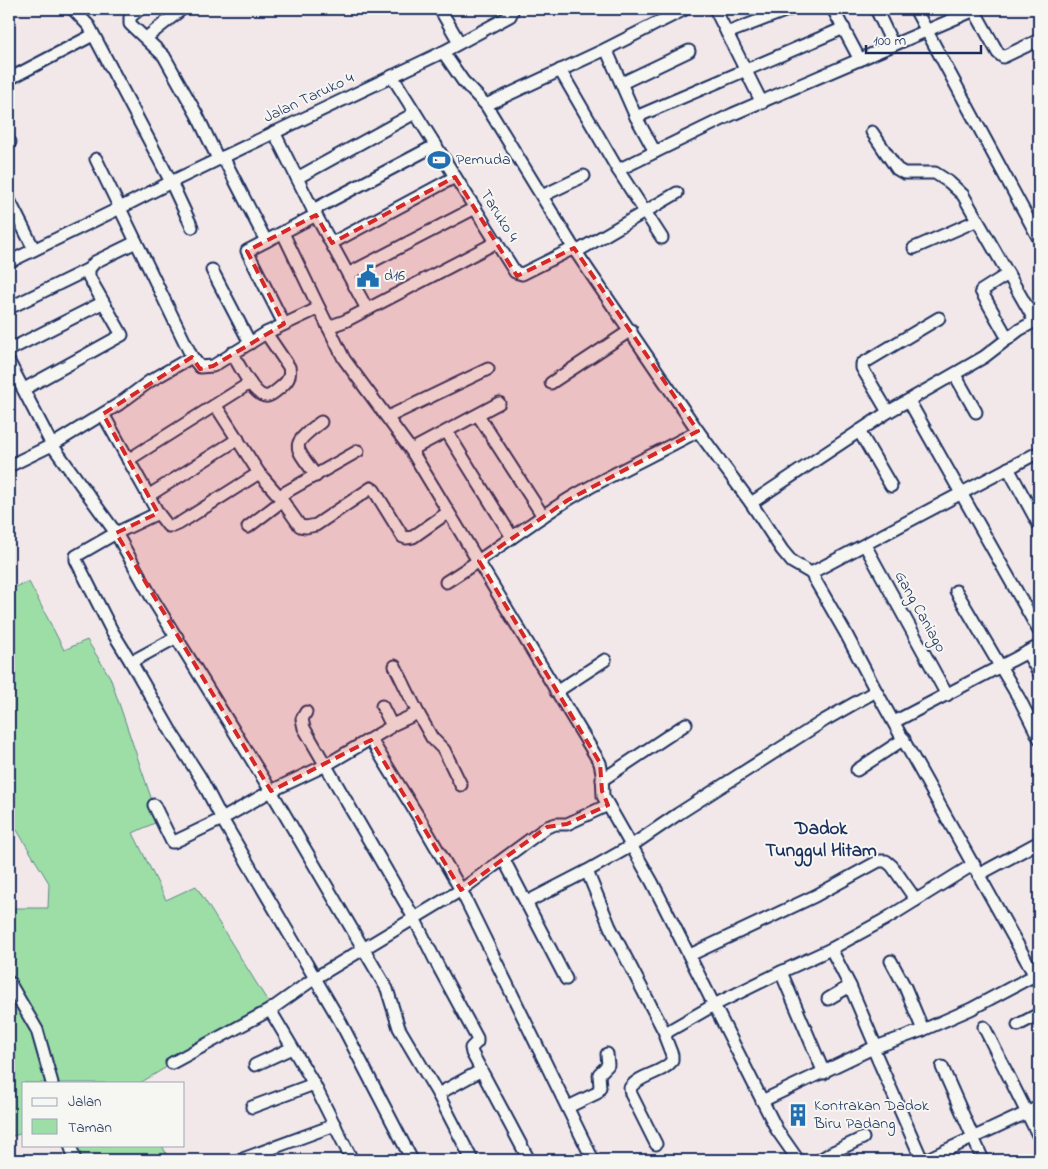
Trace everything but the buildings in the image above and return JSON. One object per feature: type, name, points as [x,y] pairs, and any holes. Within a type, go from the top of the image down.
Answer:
[{"type":"street","points":[[73,9],[88,26],[93,35],[171,182],[192,227]]},
{"type":"street","points":[[140,9],[130,17],[130,22],[164,56],[266,241]]},
{"type":"street","points":[[146,38],[182,9]]},
{"type":"street","points":[[440,9],[459,42]]},
{"type":"street","name":"Jalan Taruko 4","points":[[9,262],[442,52],[510,16],[513,9]]},
{"type":"street","points":[[486,105],[686,9]]},
{"type":"street","points":[[715,9],[762,103]]},
{"type":"street","points":[[727,33],[790,9]]},
{"type":"street","points":[[833,9],[860,60]]},
{"type":"street","points":[[876,9],[893,45]]},
{"type":"street","points":[[915,9],[1039,239]]},
{"type":"street","points":[[618,170],[733,114],[976,10],[998,54],[1003,57],[1039,40]]},
{"type":"street","points":[[636,117],[844,28]]},
{"type":"street","points":[[9,79],[93,35]]},
{"type":"street","points":[[606,49],[636,117],[655,152]]},
{"type":"street","points":[[622,83],[689,51]]},
{"type":"street","points":[[442,52],[463,81],[486,105],[575,250],[698,431],[751,503],[782,550],[792,562],[811,573],[1036,971],[971,1009],[923,1030],[874,1048],[762,1101]]},
{"type":"street","points":[[560,70],[643,212],[662,238]]},
{"type":"street","name":"Taruko 4","points":[[392,76],[515,272],[522,274],[575,250]]},
{"type":"street","points":[[298,178],[415,113]]},
{"type":"street","points":[[274,132],[368,309]]},
{"type":"street","points":[[751,503],[888,412],[955,375],[1037,320],[1008,274],[963,195],[942,177],[930,172],[904,172],[897,170],[872,132]]},
{"type":"street","points":[[284,324],[247,251],[283,233],[315,212],[436,145]]},
{"type":"street","points":[[96,159],[198,366],[204,368],[213,366],[266,333],[319,308]]},
{"type":"street","points":[[542,196],[584,176]]},
{"type":"street","points":[[332,243],[456,177]]},
{"type":"street","points":[[575,250],[677,193]]},
{"type":"street","points":[[9,200],[34,249]]},
{"type":"street","points":[[348,274],[475,208]]},
{"type":"street","points":[[914,248],[978,220]]},
{"type":"street","points":[[283,233],[344,359],[411,450],[447,513],[479,561],[600,763],[602,791],[608,806],[632,846],[690,955],[777,1130],[798,1160]]},
{"type":"street","points":[[9,308],[89,269],[95,262],[136,242]]},
{"type":"street","points":[[328,327],[368,309],[497,242]]},
{"type":"street","points":[[24,389],[122,335],[102,303],[89,277],[89,269]]},
{"type":"street","points":[[212,270],[250,343]]},
{"type":"street","points":[[1008,274],[981,291],[1008,339]]},
{"type":"street","points":[[9,350],[102,303]]},
{"type":"street","points":[[888,412],[862,368],[862,364],[939,318]]},
{"type":"street","points":[[551,383],[631,330]]},
{"type":"street","points":[[232,353],[256,392],[260,395],[268,396],[287,382],[290,376],[289,367],[266,333]]},
{"type":"street","points":[[9,466],[52,445],[103,414],[150,381],[192,357]]},
{"type":"street","points":[[9,362],[52,445],[116,532],[152,598],[271,791],[364,948],[387,990],[399,1028],[438,1094],[472,1160]]},
{"type":"street","points":[[388,417],[488,369]]},
{"type":"street","points":[[955,375],[976,412]]},
{"type":"street","points":[[128,460],[250,383]]},
{"type":"street","points":[[909,400],[1039,630]]},
{"type":"street","points":[[411,450],[499,404]]},
{"type":"street","points":[[216,406],[298,525],[306,527],[316,524],[373,488],[403,537],[409,539],[447,513]]},
{"type":"street","points":[[103,414],[148,496],[166,524],[172,526],[260,472]]},
{"type":"street","points":[[478,415],[543,516]]},
{"type":"street","points":[[316,476],[298,449],[298,443],[302,436],[321,422]]},
{"type":"street","points":[[446,582],[543,516],[584,491],[698,431]]},
{"type":"street","points":[[859,431],[891,486]]},
{"type":"street","points":[[447,432],[512,537]]},
{"type":"street","points":[[148,496],[238,439]]},
{"type":"street","points":[[248,527],[281,499],[358,450]]},
{"type":"street","points":[[811,573],[1039,452]]},
{"type":"street","points":[[1008,468],[1039,525]]},
{"type":"street","points":[[158,513],[116,532],[77,553],[76,560],[112,631],[172,735],[191,761],[222,819],[340,1021],[412,1160]]},
{"type":"street","name":"Gang Caniago","points":[[865,544],[947,695]]},
{"type":"street","points":[[956,591],[1020,700],[1039,738]]},
{"type":"street","points":[[131,662],[177,637]]},
{"type":"street","points":[[894,722],[1039,646]]},
{"type":"street","points":[[1027,652],[1039,674]]},
{"type":"street","points":[[556,692],[605,660]]},
{"type":"street","points":[[395,666],[418,713],[432,738],[444,750],[461,785]]},
{"type":"street","points":[[527,902],[632,846],[678,814],[825,720],[876,691]]},
{"type":"street","points":[[382,706],[390,726]]},
{"type":"street","points":[[306,712],[302,719],[303,725],[414,918],[477,1038],[477,1042],[471,1048],[471,1052],[530,1160]]},
{"type":"street","points":[[154,805],[172,842],[190,836],[271,791],[326,765],[371,740],[390,726],[418,713]]},
{"type":"street","points":[[602,780],[686,724]]},
{"type":"street","points":[[857,770],[904,739]]},
{"type":"street","points":[[371,740],[421,821],[460,890],[593,1160]]},
{"type":"street","points":[[172,1063],[270,1010],[315,978],[460,890],[547,828],[556,824],[567,824],[608,806]]},
{"type":"street","points":[[666,1035],[672,1029],[714,1005],[831,949],[916,900],[977,869],[1039,842]]},
{"type":"street","points":[[504,860],[566,980]]},
{"type":"street","points":[[690,955],[815,896],[879,861],[886,861],[892,866],[916,900]]},
{"type":"street","points":[[587,871],[610,927],[666,1035],[665,1038],[672,1055],[672,1061],[666,1066],[636,1082],[630,1088],[631,1094],[656,1144]]},
{"type":"street","points":[[831,949],[850,986],[874,1048],[924,1160],[1039,1107]]},
{"type":"street","points":[[891,961],[905,987],[923,1030]]},
{"type":"street","points":[[781,972],[824,1072]]},
{"type":"street","points":[[9,982],[37,1030],[52,1082]]},
{"type":"street","points":[[828,999],[850,986]]},
{"type":"street","points":[[270,1010],[314,1084],[352,1160]]},
{"type":"street","points":[[1018,1025],[1039,1014]]},
{"type":"street","points":[[984,1027],[1039,1137]]},
{"type":"street","points":[[255,1065],[292,1048]]},
{"type":"street","points":[[568,1107],[597,1093],[600,1087],[599,1074],[608,1065],[607,1054]]},
{"type":"street","points":[[942,1068],[982,1160]]},
{"type":"street","points":[[438,1094],[480,1071]]},
{"type":"street","points":[[252,1107],[314,1084]]},
{"type":"street","points":[[240,1160],[335,1125]]},
{"type":"street","points":[[820,1160],[863,1138]]},
{"type":"street","points":[[70,1146],[75,1160]]},
{"type":"highlighted area","points":[[455,177],[517,276],[574,248],[698,431],[568,500],[479,561],[600,763],[602,791],[608,805],[567,824],[547,827],[461,890],[371,740],[271,791],[116,533],[158,513],[103,414],[192,357],[200,369],[213,366],[284,324],[247,251],[316,215],[332,243]]},
{"type":"green space","points":[[29,582],[64,650],[87,640],[110,677],[159,821],[133,833],[166,900],[196,886],[270,1005],[142,1082],[22,1082],[22,1134],[9,1137],[9,908],[48,908],[49,883],[9,817],[9,589]]},
{"type":"green space","points":[[70,1146],[162,1146],[169,1160],[75,1160]]},
{"type":"place","name":"Pemuda","points":[[439,160]]},
{"type":"place","name":"d16","points":[[368,276]]},
{"type":"place","name":"Kontrakan Dadok Biru Padang","points":[[798,1115]]},
{"type":"district","name":"Dadok Tunggul Hitam","points":[[821,840]]}]
